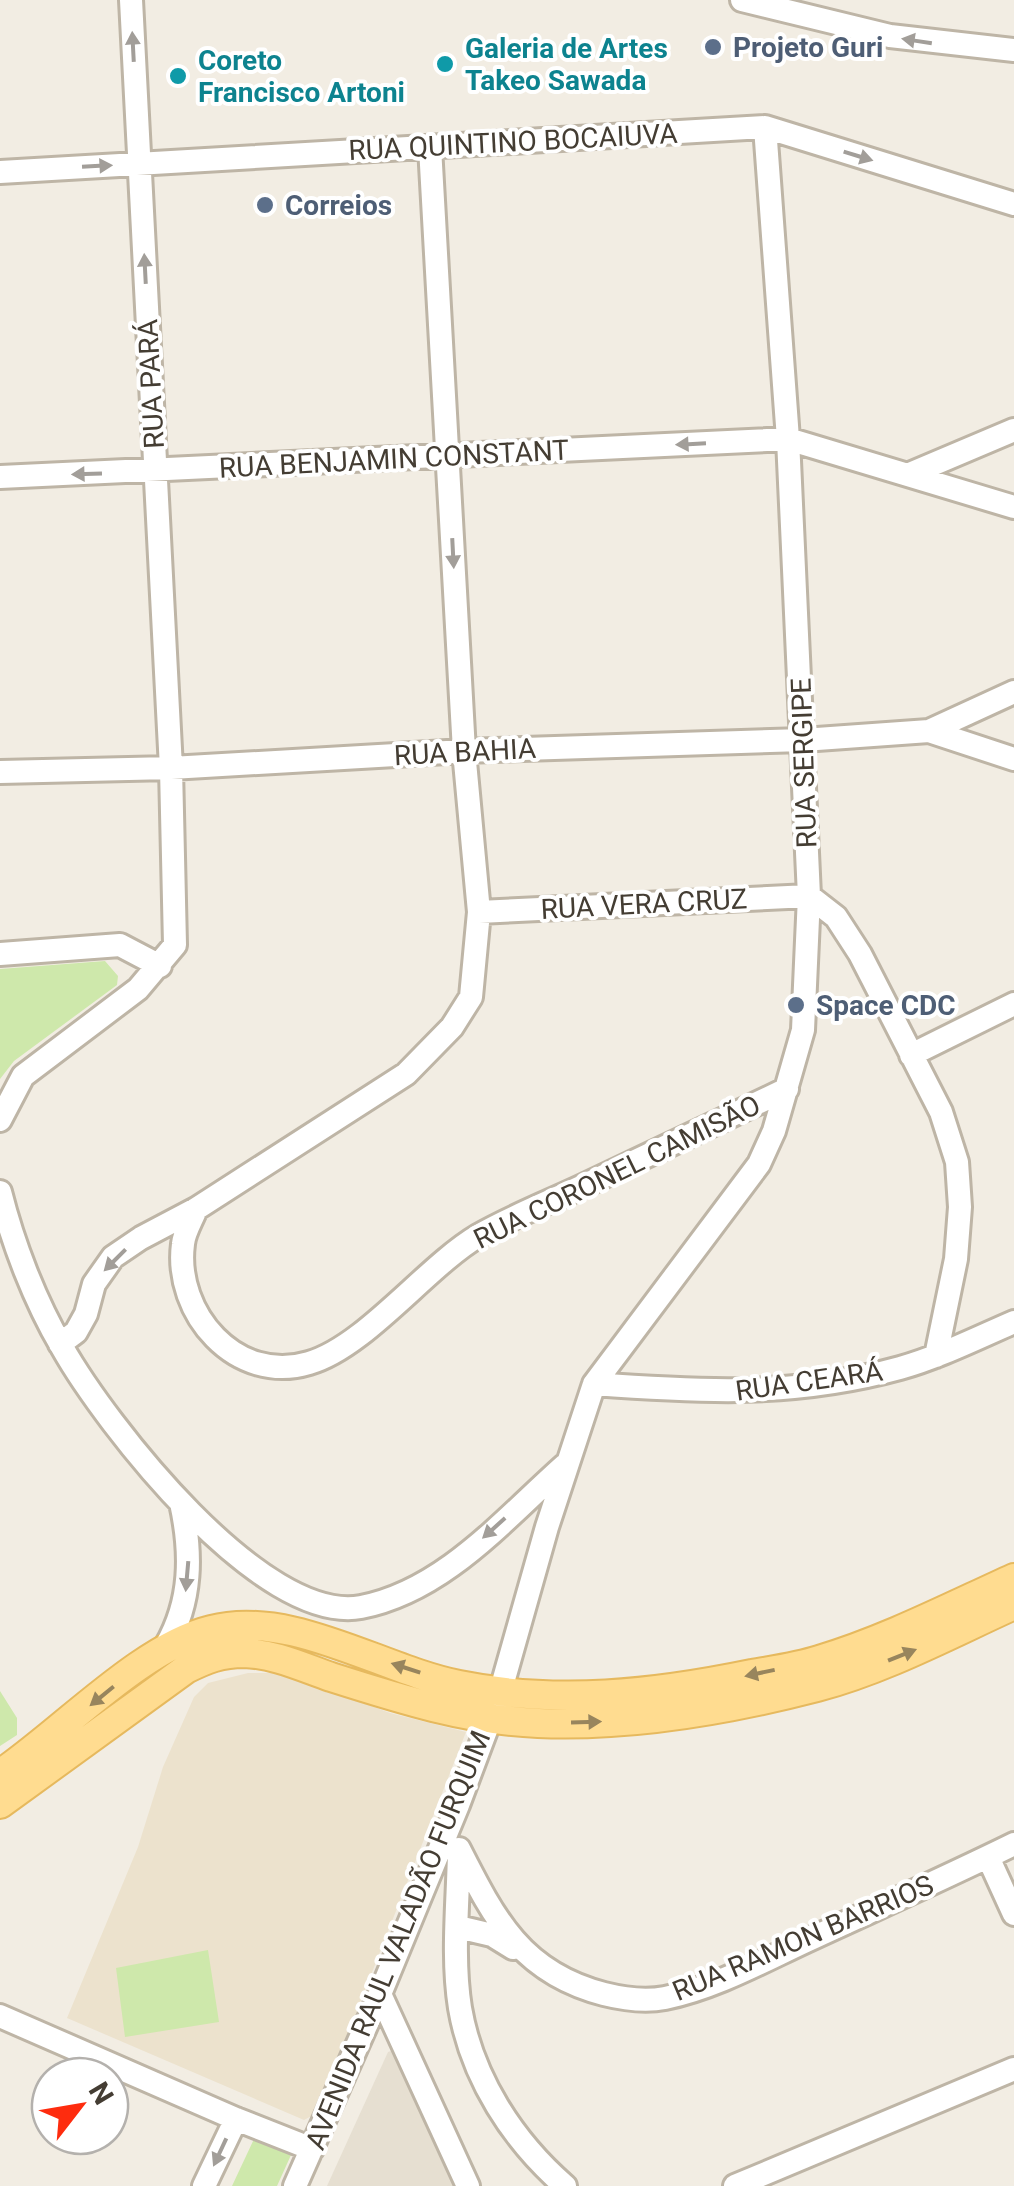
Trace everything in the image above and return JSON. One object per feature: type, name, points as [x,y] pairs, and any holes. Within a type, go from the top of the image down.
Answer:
[{"type":"main road","points":[[0,1804],[186,1669],[246,1640],[284,1630],[453,1684],[549,1697],[604,1696],[698,1686],[818,1661],[905,1628],[1014,1578]]},
{"type":"main road","points":[[0,1774],[160,1651],[213,1629],[246,1640],[272,1656],[440,1710],[488,1720],[600,1722],[697,1712],[820,1686],[910,1652],[1014,1605]]},
{"type":"main road","points":[[160,1651],[172,1680]]},
{"type":"street","name":"RUA PARÁ","points":[[130,0],[171,768],[175,944],[160,966]]},
{"type":"street","points":[[742,0],[890,36],[1014,50]]},
{"type":"street","name":"RUA QUINTINO BOCAIUVA","points":[[0,172],[765,127],[1014,204]]},
{"type":"street","name":"RUA SERGIPE","points":[[594,1384],[759,1164],[774,1130],[803,1030],[809,896],[803,740],[788,439],[765,127]]},
{"type":"street","points":[[60,1344],[76,1332],[86,1314],[94,1284],[113,1258],[406,1074],[452,1028],[471,996],[479,912],[464,750],[430,147]]},
{"type":"street","points":[[910,474],[1014,430]]},
{"type":"street","name":"RUA BENJAMIN CONSTANT","points":[[0,477],[788,439],[1014,507]]},
{"type":"street","points":[[929,731],[1014,692]]},
{"type":"street","points":[[929,731],[1014,759]]},
{"type":"street","name":"RUA BAHIA","points":[[0,772],[171,768],[464,750],[803,740],[929,731]]},
{"type":"street","points":[[809,896],[836,917],[860,954],[941,1112],[957,1162],[960,1207],[956,1259],[936,1356]]},
{"type":"street","name":"RUA VERA CRUZ","points":[[479,912],[809,896]]},
{"type":"street","points":[[0,954],[120,945],[160,966],[138,989],[24,1076],[0,1120]]},
{"type":"street","points":[[912,1055],[1013,1005]]},
{"type":"street","name":"RUA CORONEL CAMISÃO","points":[[196,1208],[183,1241],[182,1271],[200,1321],[214,1340],[242,1357],[281,1366],[307,1364],[336,1352],[476,1237],[787,1089]]},
{"type":"street","points":[[0,1192],[15,1240],[60,1344],[108,1418],[181,1502],[262,1574],[294,1594],[325,1606],[358,1608],[424,1586],[567,1463]]},
{"type":"street","name":"RUA CEARÁ","points":[[594,1384],[712,1393],[790,1390],[857,1379],[936,1356],[1014,1322]]},
{"type":"street","name":"AVENIDA RAUL VALADÃO FURQUIM","points":[[295,2186],[458,1806],[500,1693],[594,1384]]},
{"type":"street","points":[[160,1651],[179,1624],[189,1570],[181,1502]]},
{"type":"street","points":[[325,1606],[326,1642]]},
{"type":"street","name":"RUA RAMON BARRIOS","points":[[458,1806],[459,1849],[491,1909],[533,1962],[586,1989],[636,2000],[662,1998],[723,1978],[1014,1844]]},
{"type":"street","points":[[459,1849],[460,2008],[484,2083],[539,2164],[565,2186]]},
{"type":"street","points":[[988,1857],[1014,1914]]},
{"type":"street","points":[[458,1926],[492,1934],[533,1962]]},
{"type":"street","points":[[380,1994],[468,2186]]},
{"type":"street","points":[[0,2016],[312,2149]]},
{"type":"street","points":[[735,2186],[1014,2070]]},
{"type":"street","points":[[204,2186],[236,2119]]},
{"type":"shaded area","points":[[248,1673],[284,1673],[390,1713],[466,1732],[317,2113],[304,2120],[67,2018],[138,1847],[163,1767],[194,1697],[208,1683]]},
{"type":"shaded area","points":[[394,2050],[458,2186],[327,2186],[388,2052]]},
{"type":"green space","points":[[105,961],[118,976],[117,985],[14,1061],[0,1079],[0,969]]},
{"type":"green space","points":[[0,1691],[17,1718],[17,1735],[0,1746]]},
{"type":"green space","points":[[208,1950],[219,2022],[125,2037],[116,1968]]},
{"type":"green space","points":[[254,2139],[291,2155],[277,2186],[232,2186]]},
{"type":"place","name":"Projeto Guri","points":[[713,47]]},
{"type":"place","name":"Galeria de Artes Takeo Sawada","points":[[445,64]]},
{"type":"place","name":"Coreto Francisco Artoni","points":[[178,76]]},
{"type":"place","name":"Correios","points":[[265,205]]},
{"type":"place","name":"Space CDC","points":[[796,1005]]}]
